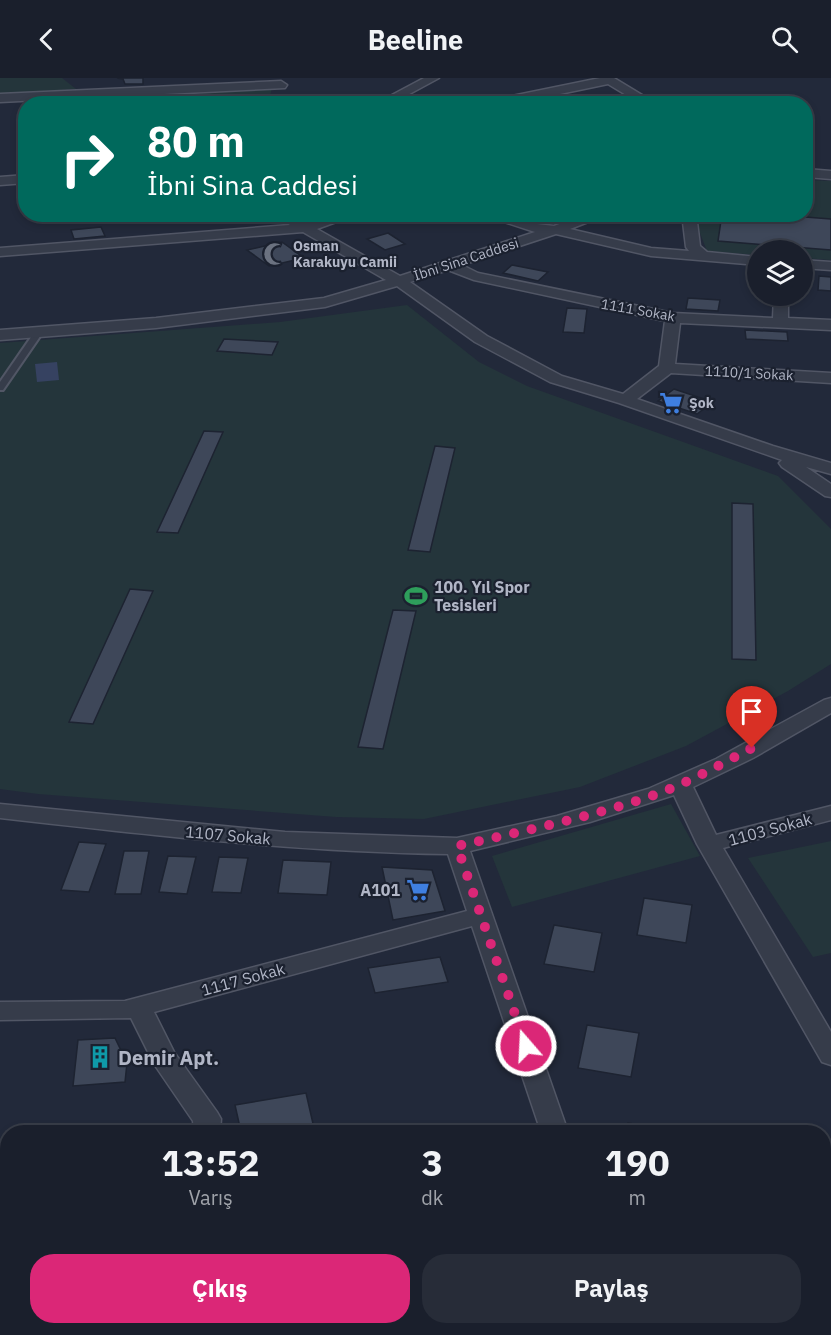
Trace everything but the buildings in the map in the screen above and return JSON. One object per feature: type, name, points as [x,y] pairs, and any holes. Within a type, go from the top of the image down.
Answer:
[{"type":"street","points":[[397,96],[433,78]]},
{"type":"street","points":[[535,96],[608,79],[637,96]]},
{"type":"street","points":[[97,82],[119,96]]},
{"type":"street","points":[[38,96],[282,82]]},
{"type":"street","points":[[0,98],[18,97]]},
{"type":"street","points":[[813,173],[831,174]]},
{"type":"street","points":[[0,181],[18,180]]},
{"type":"street","points":[[294,222],[399,281]]},
{"type":"street","points":[[0,252],[304,228],[324,222]]},
{"type":"street","points":[[515,222],[651,252],[747,260]]},
{"type":"street","name":"İbni Sina Caddesi","points":[[399,281],[578,222]]},
{"type":"street","points":[[690,222],[693,248],[703,256]]},
{"type":"street","name":"1111 Sokak","points":[[450,265],[474,276],[673,318],[831,325]]},
{"type":"street","points":[[813,265],[831,266]]},
{"type":"street","points":[[1,336],[156,322],[325,302],[399,281]]},
{"type":"street","name":"İbni Sina Caddesi","points":[[399,281],[481,339],[556,379],[625,400],[767,450],[831,469]]},
{"type":"street","points":[[780,323],[781,306]]},
{"type":"street","points":[[625,400],[667,368],[673,318]]},
{"type":"street","name":"1110/1 Sokak","points":[[667,368],[831,378]]},
{"type":"street","name":"İbni Sina Caddesi","points":[[767,450],[831,492]]},
{"type":"street","points":[[553,1125],[457,846],[549,826],[657,794],[719,765],[831,704]]},
{"type":"street","points":[[680,784],[709,844],[831,1055]]},
{"type":"street","name":"1107 Sokak","points":[[0,811],[215,835],[395,847],[457,846]]},
{"type":"street","name":"1103 Sokak","points":[[709,844],[831,813]]},
{"type":"street","name":"1117 Sokak","points":[[0,1011],[125,1010],[482,915]]},
{"type":"street","points":[[139,1007],[164,1056],[207,1119],[207,1125]]},
{"type":"lane","points":[[0,388],[39,332]]},
{"type":"shaded area","points":[[0,78],[62,78],[76,89],[0,94]]},
{"type":"shaded area","points":[[272,88],[270,96],[203,96],[200,93]]},
{"type":"shaded area","points":[[813,180],[831,181],[831,260],[813,259],[813,240],[747,240],[747,254],[707,251],[696,222],[813,222]]},
{"type":"shaded area","name":"100. Yıl Spor Tesisleri","points":[[407,305],[479,362],[527,386],[778,476],[831,529],[831,664],[788,691],[686,746],[580,787],[424,819],[336,817],[38,794],[0,789],[0,343],[280,322]]},
{"type":"shaded area","points":[[671,804],[700,856],[512,907],[492,856]]},
{"type":"shaded area","points":[[831,841],[831,953],[813,957],[748,858]]},
{"type":"water","points":[[57,362],[59,380],[37,382],[35,364]]},
{"type":"place","name":"Osman Karakuyu Camii","points":[[275,254]]},
{"type":"place","name":"Şok","points":[[671,403]]},
{"type":"place","name":"100. Yıl Spor Tesisleri","points":[[416,596]]},
{"type":"place","name":"A101","points":[[418,890]]},
{"type":"place","name":"Demir Apt.","points":[[100,1057]]},
{"type":"route","points":[[526,1046],[457,846],[549,826],[657,794],[700,776],[752,748]]}]
